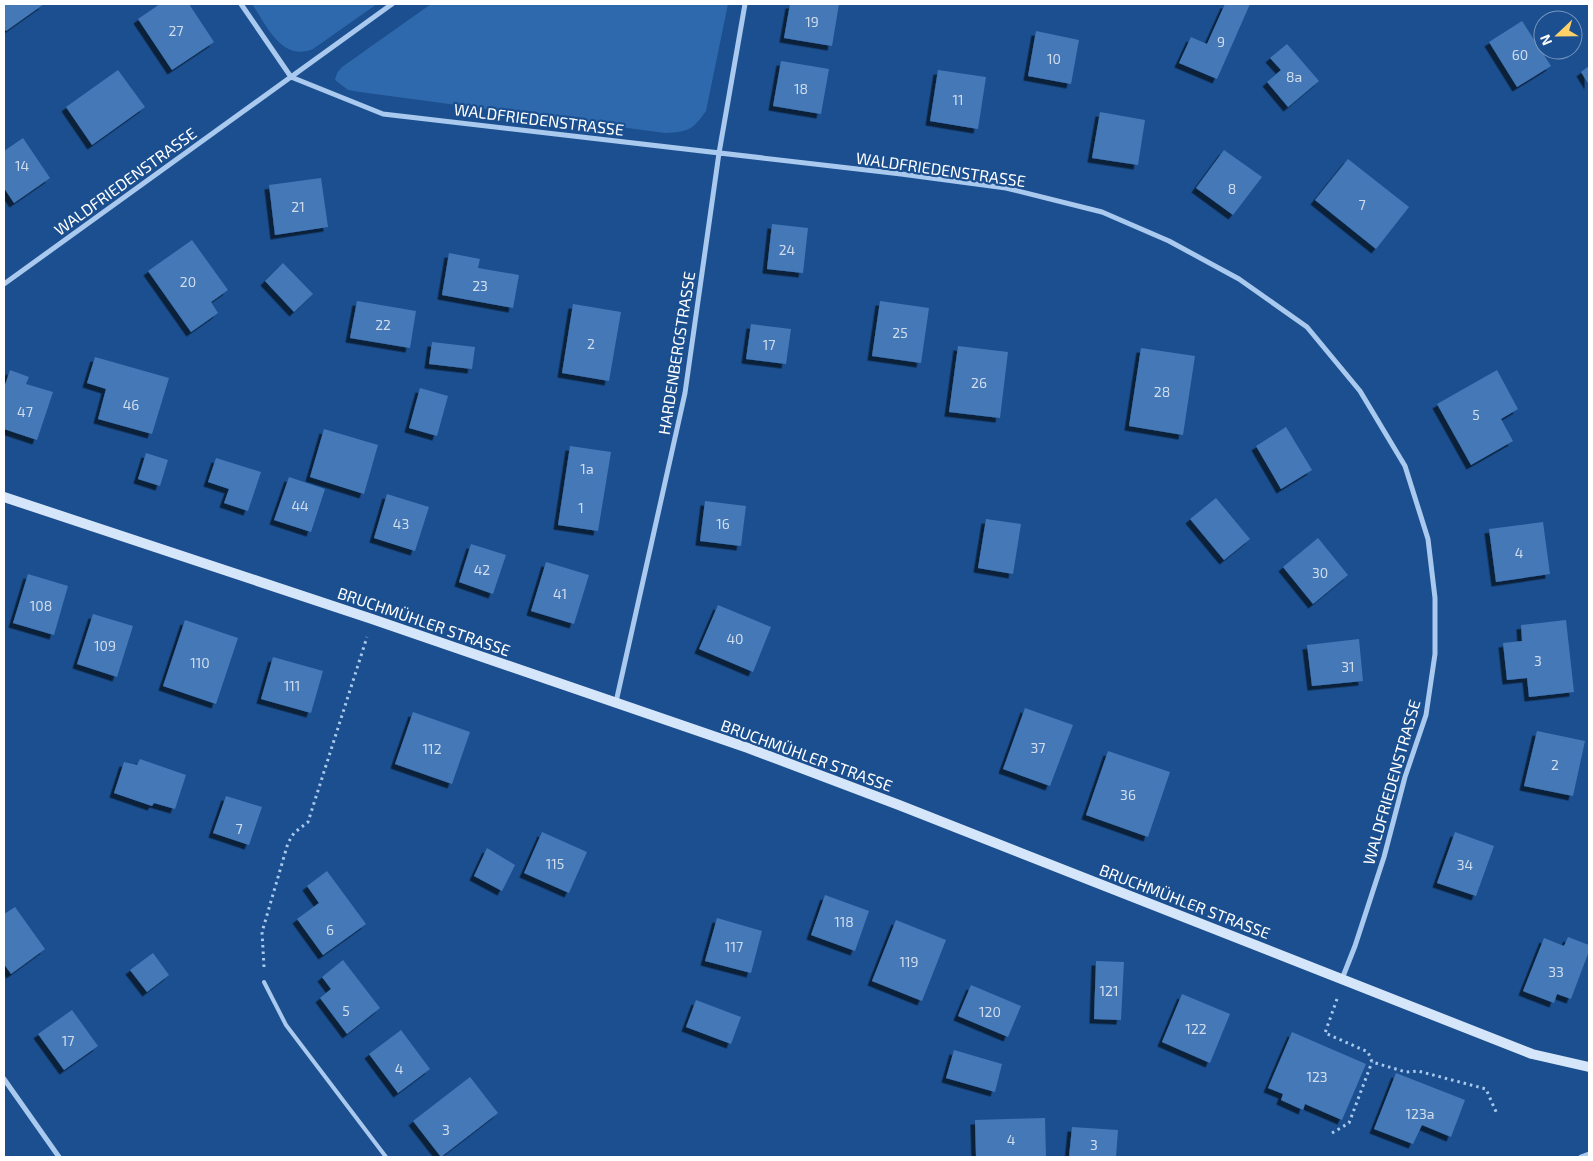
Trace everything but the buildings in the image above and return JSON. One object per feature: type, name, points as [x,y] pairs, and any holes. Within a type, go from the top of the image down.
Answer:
[{"type":"street","points":[[241,4],[291,77],[392,4]]},
{"type":"street","name":"HARDENBERGSTRASSE","points":[[616,702],[685,393],[718,153],[745,4]]},
{"type":"street","name":"WALDFRIEDENSTRASSE","points":[[4,284],[291,77],[383,114],[1006,188],[1102,212],[1168,241],[1246,284],[1307,327],[1360,391],[1405,466],[1428,539],[1435,598],[1435,654],[1426,715],[1405,777],[1384,857],[1355,946],[1341,979]]},
{"type":"street","name":"BRUCHMÜHLER STRASSE","points":[[4,497],[372,619],[748,748],[899,805],[1532,1054],[1589,1067]]},
{"type":"street","points":[[4,1079],[59,1157]]},
{"type":"street","points":[[1581,1157],[1589,1154]]},
{"type":"lane","points":[[264,982],[286,1025],[386,1157]]},
{"type":"path","points":[[264,982],[262,932],[288,843],[294,833],[308,822],[372,619]]},
{"type":"path","points":[[1332,1133],[1349,1123],[1372,1062],[1368,1052],[1325,1033],[1338,999],[1341,979]]},
{"type":"path","points":[[1372,1062],[1406,1072],[1418,1071],[1486,1089],[1497,1114]]},
{"type":"shaded area","points":[[252,4],[377,4],[313,49],[302,52],[292,51],[276,40]]},
{"type":"shaded area","points":[[431,4],[728,4],[706,111],[689,129],[665,133],[360,92],[348,90],[335,80],[337,73],[342,67]]}]
